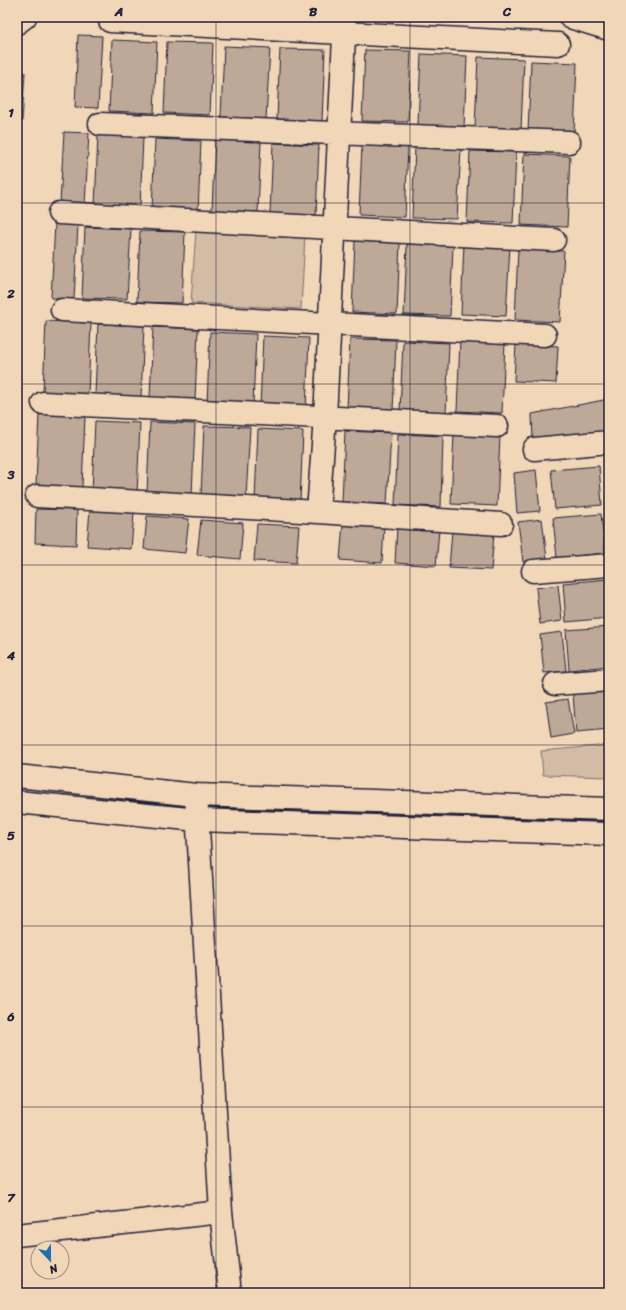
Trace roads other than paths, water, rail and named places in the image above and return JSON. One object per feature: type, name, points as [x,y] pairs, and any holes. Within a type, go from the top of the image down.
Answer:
[{"type":"street","points":[[17,23],[25,17]]},
{"type":"street","points":[[570,17],[609,29]]},
{"type":"street","points":[[110,21],[345,25],[558,44]]},
{"type":"street","points":[[318,512],[325,417],[345,25]]},
{"type":"street","points":[[100,124],[569,142]]},
{"type":"street","points":[[59,213],[554,240]]},
{"type":"street","points":[[62,310],[545,335]]},
{"type":"street","points":[[43,403],[497,426]]},
{"type":"street","points":[[534,449],[609,442]]},
{"type":"street","points":[[37,496],[501,524]]},
{"type":"street","points":[[533,571],[609,564]]},
{"type":"street","points":[[555,684],[609,680]]},
{"type":"street","points":[[17,776],[196,794],[609,809]]},
{"type":"street","points":[[196,794],[221,1212],[230,1293]]},
{"type":"street","points":[[17,802],[198,820],[609,834]]},
{"type":"street","points":[[17,1235],[221,1212]]}]
